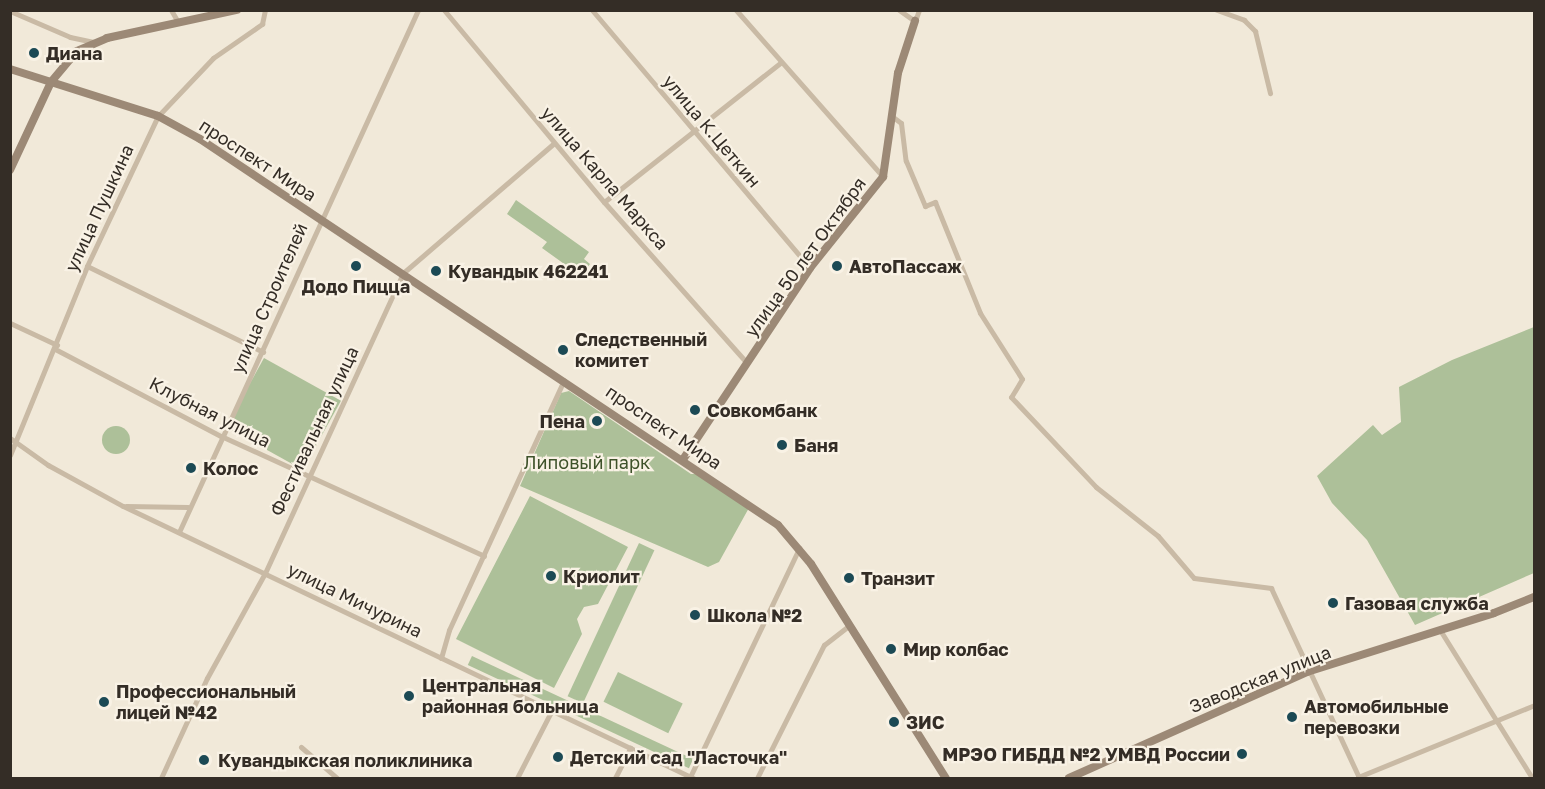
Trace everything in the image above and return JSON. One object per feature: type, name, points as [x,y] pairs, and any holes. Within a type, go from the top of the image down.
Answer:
[{"type":"street","points":[[171,10],[178,22]]},
{"type":"street","points":[[10,170],[51,82],[66,60],[93,42],[237,10]]},
{"type":"street","name":"улица Пушкина","points":[[10,454],[56,347],[87,266],[158,116],[213,58],[262,24],[265,10]]},
{"type":"street","name":"улица Строителей","points":[[178,532],[221,436],[263,352],[418,10]]},
{"type":"street","name":"улица Карла Маркса","points":[[444,10],[604,202],[746,362]]},
{"type":"street","name":"улица К.Цеткин","points":[[592,10],[692,132],[810,268]]},
{"type":"street","points":[[736,10],[780,63],[883,177]]},
{"type":"street","points":[[899,10],[915,21],[919,10]]},
{"type":"street","points":[[1217,10],[1244,20],[1255,31],[1270,93]]},
{"type":"street","points":[[10,11],[93,42]]},
{"type":"street","name":"улица 50 лет Октября","points":[[684,458],[810,268],[883,177],[898,73],[915,21]]},
{"type":"street","points":[[604,202],[780,63]]},
{"type":"street","name":"проспект Мира","points":[[10,69],[158,116],[322,219],[684,458],[778,525],[800,547],[946,778]]},
{"type":"street","points":[[892,117],[901,123],[906,161],[925,206],[935,202],[980,313],[1022,379],[1011,398],[1096,487],[1158,536],[1194,578],[1271,588],[1307,672],[1359,778],[1534,705]]},
{"type":"street","name":"Фестивальная улица","points":[[161,778],[207,678],[265,573],[403,273],[554,143]]},
{"type":"street","points":[[87,266],[263,352]]},
{"type":"street","name":"Клубная улица","points":[[10,323],[221,436],[309,478],[323,480],[484,556]]},
{"type":"street","points":[[441,658],[448,630],[565,380]]},
{"type":"street","name":"улица Мичурина","points":[[10,438],[123,506],[552,710],[683,776],[692,778]]},
{"type":"street","points":[[123,506],[188,507]]},
{"type":"street","points":[[692,778],[800,547]]},
{"type":"street","name":"Заводская улица","points":[[1069,778],[1307,672],[1440,630],[1534,597]]},
{"type":"street","points":[[757,778],[824,645],[850,625]]},
{"type":"street","points":[[1440,630],[1476,683],[1494,721],[1532,778]]},
{"type":"street","points":[[517,778],[552,710]]},
{"type":"street","points":[[301,747],[337,778]]},
{"type":"street","points":[[615,778],[630,748]]},
{"type":"green space","points":[[516,200],[589,252],[584,259],[590,264],[581,276],[542,248],[547,242],[507,214]]},
{"type":"green space","points":[[1534,327],[1534,573],[1415,625],[1367,540],[1332,503],[1317,476],[1373,425],[1382,435],[1401,422],[1399,387],[1452,360]]},
{"type":"green space","points":[[264,358],[341,401],[303,470],[226,427]]},
{"type":"green space","name":"Липовый парк","points":[[569,391],[691,474],[702,474],[750,506],[719,562],[708,567],[520,486],[561,393]]},
{"type":"green space","points":[[116,426],[126,430],[130,440],[126,450],[116,454],[106,450],[102,440],[106,430]]},
{"type":"green space","name":"Криолит","points":[[530,496],[628,547],[598,604],[584,607],[577,619],[582,634],[554,688],[456,639]]},
{"type":"green space","points":[[639,543],[654,550],[583,703],[568,696]]},
{"type":"green space","points":[[472,656],[693,759],[689,768],[468,665]]},
{"type":"green space","points":[[618,672],[683,704],[668,733],[604,702]]},
{"type":"place","name":"Диана","points":[[34,53]]},
{"type":"place","name":"Додо Пицца","points":[[356,266]]},
{"type":"place","name":"АвтоПассаж","points":[[837,266]]},
{"type":"place","name":"Кувандык 462241","points":[[436,271]]},
{"type":"place","name":"Следственный комитет","points":[[563,350]]},
{"type":"place","name":"Совкомбанк","points":[[695,410]]},
{"type":"place","name":"Пена","points":[[597,421]]},
{"type":"place","name":"Баня","points":[[782,445]]},
{"type":"place","name":"Колос","points":[[191,468]]},
{"type":"place","name":"Криолит","points":[[551,576]]},
{"type":"place","name":"Транзит","points":[[849,578]]},
{"type":"place","name":"Газовая служба","points":[[1333,603]]},
{"type":"place","name":"Школа №2","points":[[695,615]]},
{"type":"place","name":"Мир колбас","points":[[891,649]]},
{"type":"place","name":"Центральная районная больница","points":[[409,696]]},
{"type":"place","name":"Профессиональный лицей №42","points":[[104,702]]},
{"type":"place","name":"Автомобильные перевозки","points":[[1292,717]]},
{"type":"place","name":"ЗИС","points":[[894,722]]},
{"type":"place","name":"МРЭО ГИБДД №2 УМВД России","points":[[1242,754]]},
{"type":"place","name":"Детский сад \"Ласточка\"","points":[[558,757]]},
{"type":"place","name":"Кувандыкская поликлиника","points":[[204,760]]}]
